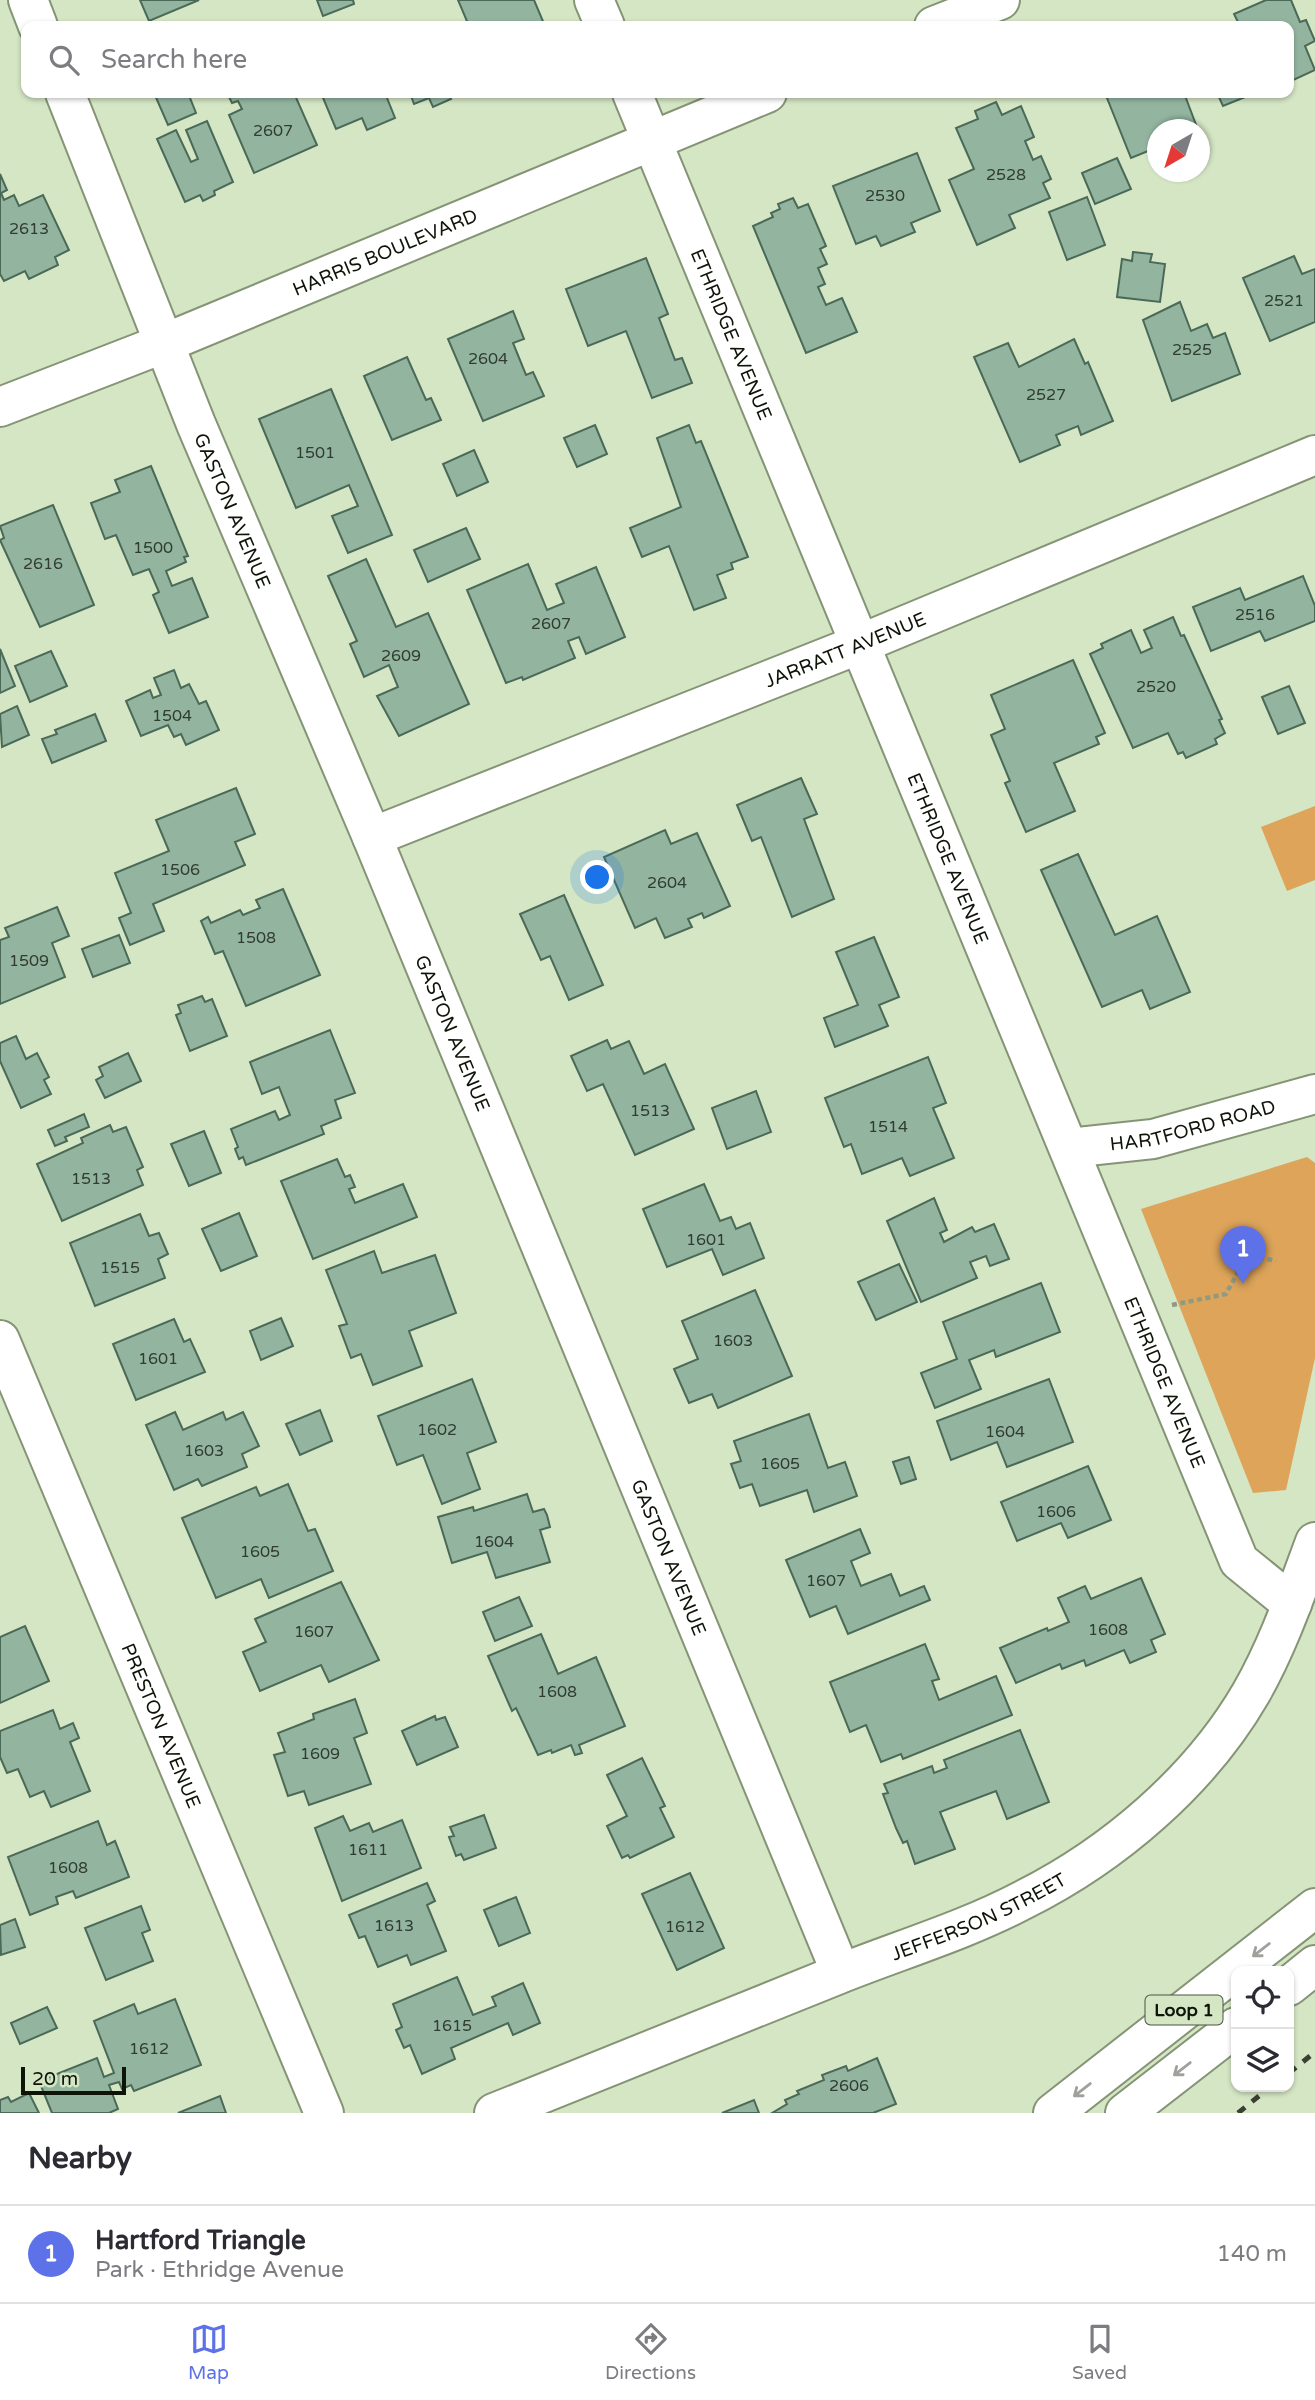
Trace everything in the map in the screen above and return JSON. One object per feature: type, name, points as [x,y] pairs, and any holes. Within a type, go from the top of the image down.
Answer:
[{"type":"main road","points":[[27,0],[36,21]]},
{"type":"main road","points":[[594,0],[603,21]]},
{"type":"main road","points":[[947,21],[1000,0]]},
{"type":"main road","name":"GASTON AVENUE","points":[[67,98],[195,424],[372,837],[841,1973]]},
{"type":"main road","name":"ETHRIDGE AVENUE","points":[[634,98],[1239,1561],[1292,1604]]},
{"type":"main road","name":"HARRIS BOULEVARD","points":[[0,407],[164,343],[754,98]]},
{"type":"main road","name":"JARRATT AVENUE","points":[[372,837],[860,644],[1315,455]]},
{"type":"main road","name":"HARTFORD ROAD","points":[[1069,1148],[1153,1139],[1315,1094]]},
{"type":"main road","name":"PRESTON AVENUE","points":[[0,1339],[324,2113]]},
{"type":"main road","name":"JEFFERSON STREET","points":[[494,2113],[1024,1900],[1104,1850],[1160,1804],[1208,1753],[1251,1693],[1292,1604],[1315,1542]]},
{"type":"main road","name":"Loop 1","points":[[1053,2113],[1315,1908]]},
{"type":"main road","points":[[1294,1982],[1315,1965]]},
{"type":"main road","points":[[1125,2113],[1232,2029]]},
{"type":"path","points":[[1168,1306],[1226,1294],[1247,1257],[1255,1255],[1276,1261]]},
{"type":"shaded area","points":[[1315,806],[1315,880],[1287,891],[1261,827]]},
{"type":"shaded area","points":[[1307,1157],[1315,1163],[1315,1358],[1286,1490],[1253,1493],[1141,1209]]},
{"type":"building","points":[[140,0],[199,0],[149,21]]},
{"type":"building","points":[[317,0],[353,0],[354,4],[323,16]]},
{"type":"building","points":[[458,0],[534,0],[543,21],[467,21]]},
{"type":"building","points":[[1266,0],[1291,0],[1300,22],[1306,20],[1315,41],[1305,46],[1315,70],[1294,80],[1294,21],[1238,21],[1234,14]]},
{"type":"building","points":[[156,98],[190,98],[196,113],[168,125]]},
{"type":"building","points":[[230,98],[296,98],[317,145],[254,173],[229,115],[242,109],[238,101],[232,103]]},
{"type":"building","points":[[323,98],[387,98],[395,118],[367,130],[362,118],[336,129]]},
{"type":"building","points":[[412,98],[429,98],[414,104]]},
{"type":"building","points":[[429,98],[451,99],[433,107]]},
{"type":"building","points":[[1107,98],[1186,98],[1194,119],[1147,119],[1147,151],[1131,158]]},
{"type":"building","points":[[1219,98],[1243,98],[1223,106]]},
{"type":"building","points":[[996,102],[1002,115],[1021,106],[1034,137],[1025,141],[1033,160],[1041,156],[1051,179],[1043,183],[1050,198],[1009,215],[1015,228],[977,245],[949,180],[974,169],[956,128],[978,119],[975,111]]},
{"type":"building","points":[[207,121],[233,182],[214,191],[215,195],[203,201],[200,195],[185,202],[157,139],[176,130],[191,162],[198,159],[186,130]]},
{"type":"building","points":[[917,153],[940,211],[911,223],[915,232],[881,246],[876,236],[856,244],[833,186]]},
{"type":"building","points":[[1117,158],[1131,189],[1095,204],[1082,173]]},
{"type":"building","points":[[0,174],[7,190],[1,193],[4,200],[14,195],[19,206],[43,195],[69,250],[55,257],[58,265],[29,279],[25,271],[4,281],[0,274]]},
{"type":"building","points":[[1087,197],[1105,245],[1067,260],[1049,212]]},
{"type":"building","points":[[793,198],[798,208],[808,204],[826,246],[820,249],[827,264],[818,268],[825,284],[818,287],[826,305],[842,298],[857,332],[806,353],[753,226],[773,217],[771,213],[780,209],[778,204]]},
{"type":"building","points":[[1133,252],[1152,254],[1150,262],[1165,264],[1160,302],[1117,297],[1122,259],[1132,261]]},
{"type":"building","points":[[1294,256],[1302,274],[1315,269],[1315,322],[1270,341],[1243,278]]},
{"type":"building","points":[[646,258],[668,314],[659,318],[675,360],[682,358],[692,383],[652,398],[626,331],[588,346],[566,289]]},
{"type":"building","points":[[1180,302],[1191,331],[1207,324],[1213,338],[1225,333],[1240,374],[1172,401],[1143,320]]},
{"type":"building","points":[[513,311],[524,339],[513,343],[526,375],[533,372],[544,396],[483,421],[448,339]]},
{"type":"building","points":[[1074,339],[1085,364],[1088,362],[1113,421],[1081,435],[1078,426],[1056,435],[1060,445],[1020,462],[974,357],[1008,343],[1019,367]]},
{"type":"building","points":[[407,357],[426,400],[431,398],[441,420],[392,440],[364,376]]},
{"type":"building","points":[[331,389],[392,535],[348,553],[332,516],[358,506],[349,485],[296,508],[259,419]]},
{"type":"building","points":[[595,425],[607,454],[577,467],[564,438]]},
{"type":"building","points":[[689,425],[696,443],[701,441],[748,557],[731,563],[733,569],[717,575],[726,598],[694,610],[669,546],[642,557],[630,528],[681,507],[657,438]]},
{"type":"building","points":[[474,450],[488,482],[457,496],[443,464]]},
{"type":"building","points":[[151,466],[188,556],[184,557],[186,562],[166,571],[172,586],[192,578],[208,617],[169,633],[153,595],[159,592],[149,569],[133,575],[116,535],[105,539],[91,503],[120,492],[115,480]]},
{"type":"building","points":[[53,505],[94,605],[40,627],[0,540],[4,538],[0,526]]},
{"type":"building","points":[[466,528],[480,559],[428,582],[414,550]]},
{"type":"building","points":[[366,559],[396,627],[428,613],[469,704],[399,736],[377,696],[398,687],[389,665],[364,677],[350,644],[357,641],[328,576]]},
{"type":"building","points":[[528,564],[547,610],[564,603],[556,584],[596,567],[625,637],[586,654],[579,637],[568,641],[575,658],[523,680],[522,677],[506,683],[467,590]]},
{"type":"building","points":[[1303,576],[1315,606],[1315,621],[1265,641],[1260,631],[1211,651],[1193,607],[1240,588],[1245,600]]},
{"type":"building","points":[[1173,617],[1181,636],[1184,635],[1222,719],[1219,720],[1225,733],[1215,739],[1217,744],[1186,758],[1183,752],[1178,754],[1168,733],[1133,748],[1090,654],[1103,648],[1101,644],[1131,630],[1141,653],[1152,648],[1144,630]]},
{"type":"building","points":[[0,649],[15,686],[0,693]]},
{"type":"building","points":[[51,651],[67,686],[30,702],[15,666]]},
{"type":"building","points":[[1073,660],[1105,733],[1096,737],[1099,744],[1054,763],[1075,811],[1026,832],[1005,783],[1010,781],[991,735],[1005,729],[991,695]]},
{"type":"building","points":[[174,670],[181,688],[189,684],[199,704],[206,701],[219,730],[186,745],[181,734],[174,737],[168,725],[141,736],[126,701],[150,690],[153,698],[161,695],[154,678]]},
{"type":"building","points":[[1289,686],[1305,723],[1278,734],[1262,697]]},
{"type":"building","points":[[17,706],[29,735],[2,747],[0,714]]},
{"type":"building","points":[[95,714],[106,741],[52,763],[42,739],[57,734],[55,730]]},
{"type":"building","points":[[801,778],[817,814],[804,819],[834,899],[792,917],[761,837],[752,841],[737,805]]},
{"type":"building","points":[[236,788],[255,834],[235,842],[245,865],[153,904],[164,931],[130,945],[119,918],[131,913],[115,873],[169,851],[156,820]]},
{"type":"building","points":[[665,830],[671,844],[697,833],[730,906],[704,918],[702,913],[688,919],[692,927],[665,938],[656,918],[635,928],[604,857]]},
{"type":"building","points":[[1078,854],[1115,935],[1157,916],[1190,992],[1150,1009],[1142,990],[1102,1007],[1041,870]]},
{"type":"building","points":[[283,889],[320,975],[246,1006],[223,951],[215,954],[201,921],[208,917],[211,923],[240,910],[243,915],[260,908],[256,900]]},
{"type":"building","points":[[564,895],[603,985],[569,1000],[550,956],[541,960],[520,914]]},
{"type":"building","points":[[57,907],[69,936],[52,943],[65,977],[0,1004],[0,940],[9,937],[5,928]]},
{"type":"building","points":[[119,935],[130,963],[93,977],[82,949]]},
{"type":"building","points":[[874,937],[899,997],[879,1005],[888,1026],[835,1047],[824,1018],[858,1005],[836,952]]},
{"type":"building","points":[[202,996],[205,1002],[212,999],[227,1036],[190,1051],[176,1015],[181,1013],[178,1005]]},
{"type":"building","points":[[330,1030],[355,1093],[335,1100],[341,1118],[321,1126],[324,1134],[246,1165],[243,1157],[239,1159],[235,1149],[238,1147],[231,1129],[275,1111],[279,1120],[290,1115],[279,1087],[262,1094],[250,1062]]},
{"type":"building","points":[[16,1036],[26,1059],[37,1053],[49,1077],[44,1080],[51,1094],[21,1108],[0,1061],[0,1043]]},
{"type":"building","points":[[607,1040],[611,1049],[629,1041],[644,1074],[665,1064],[694,1129],[635,1155],[603,1084],[587,1091],[571,1056]]},
{"type":"building","points":[[128,1053],[141,1081],[105,1098],[96,1080],[103,1076],[99,1067]]},
{"type":"building","points":[[928,1057],[946,1103],[933,1108],[954,1158],[910,1176],[902,1158],[862,1174],[851,1144],[844,1147],[825,1098]]},
{"type":"building","points":[[756,1091],[771,1132],[727,1149],[712,1108]]},
{"type":"building","points":[[84,1114],[89,1127],[65,1137],[67,1141],[55,1146],[48,1130]]},
{"type":"building","points":[[110,1125],[113,1132],[126,1127],[143,1167],[137,1170],[143,1185],[62,1221],[37,1164],[83,1143],[81,1138]]},
{"type":"building","points":[[204,1131],[221,1173],[189,1186],[171,1144]]},
{"type":"building","points":[[337,1159],[345,1177],[350,1175],[355,1187],[349,1189],[355,1203],[403,1184],[417,1217],[313,1259],[281,1181]]},
{"type":"building","points":[[704,1184],[720,1221],[731,1217],[736,1229],[750,1223],[764,1258],[723,1275],[712,1249],[667,1267],[643,1209]]},
{"type":"building","points":[[934,1198],[947,1230],[940,1233],[944,1242],[972,1227],[975,1232],[994,1224],[1009,1259],[990,1266],[986,1256],[970,1262],[977,1278],[921,1302],[887,1221]]},
{"type":"building","points":[[239,1213],[257,1256],[221,1271],[202,1229]]},
{"type":"building","points":[[140,1214],[149,1236],[159,1233],[168,1254],[158,1259],[165,1278],[95,1306],[70,1243]]},
{"type":"building","points":[[374,1251],[382,1273],[435,1255],[456,1313],[409,1331],[422,1366],[373,1385],[361,1354],[351,1358],[339,1326],[347,1324],[326,1270]]},
{"type":"building","points":[[899,1264],[917,1302],[876,1320],[858,1282]]},
{"type":"building","points":[[1041,1283],[1060,1332],[996,1357],[994,1350],[969,1360],[981,1389],[935,1408],[921,1373],[957,1359],[943,1322]]},
{"type":"building","points":[[755,1290],[792,1376],[718,1408],[712,1394],[689,1403],[674,1369],[698,1359],[682,1321]]},
{"type":"building","points":[[281,1318],[293,1346],[261,1360],[250,1331]]},
{"type":"building","points":[[174,1319],[184,1342],[190,1339],[205,1372],[136,1400],[113,1344]]},
{"type":"building","points":[[472,1379],[496,1442],[467,1453],[480,1489],[442,1504],[423,1455],[397,1465],[378,1416]]},
{"type":"building","points":[[1049,1379],[1073,1442],[1007,1467],[997,1442],[951,1460],[937,1421]]},
{"type":"building","points":[[320,1410],[332,1441],[300,1455],[286,1424]]},
{"type":"building","points":[[175,1412],[183,1430],[223,1412],[226,1420],[243,1412],[259,1446],[242,1454],[247,1467],[202,1486],[198,1479],[174,1490],[146,1425]]},
{"type":"building","points":[[809,1414],[828,1468],[845,1462],[857,1496],[814,1512],[807,1490],[760,1506],[752,1484],[740,1488],[731,1464],[741,1461],[734,1441]]},
{"type":"building","points":[[909,1457],[916,1479],[901,1484],[893,1462]]},
{"type":"building","points":[[1088,1466],[1111,1520],[1068,1538],[1061,1523],[1017,1541],[1001,1502]]},
{"type":"building","points":[[288,1484],[308,1531],[315,1529],[333,1571],[269,1598],[261,1579],[216,1598],[182,1518],[256,1487],[260,1496]]},
{"type":"building","points":[[527,1494],[533,1512],[544,1509],[547,1515],[550,1527],[540,1530],[550,1562],[496,1578],[487,1552],[452,1563],[438,1517],[473,1507],[474,1511]]},
{"type":"building","points":[[860,1529],[870,1553],[851,1561],[861,1586],[891,1574],[900,1596],[924,1586],[930,1600],[848,1634],[836,1606],[810,1617],[786,1560]]},
{"type":"building","points":[[1141,1578],[1165,1634],[1151,1640],[1156,1652],[1130,1663],[1124,1650],[1086,1666],[1084,1660],[1062,1669],[1060,1664],[1016,1683],[1000,1648],[1047,1628],[1048,1631],[1069,1622],[1058,1598],[1085,1586],[1091,1599]]},
{"type":"building","points":[[341,1582],[379,1660],[329,1682],[321,1665],[260,1691],[243,1652],[266,1642],[255,1619]]},
{"type":"building","points":[[519,1597],[532,1626],[495,1641],[483,1612]]},
{"type":"building","points":[[25,1626],[49,1681],[0,1703],[0,1637]]},
{"type":"building","points":[[541,1634],[558,1674],[596,1657],[625,1726],[579,1745],[582,1753],[575,1755],[571,1745],[552,1753],[551,1750],[538,1755],[516,1708],[512,1711],[488,1656]]},
{"type":"building","points":[[925,1644],[939,1679],[932,1681],[939,1700],[996,1676],[1012,1715],[903,1759],[901,1754],[881,1762],[866,1725],[850,1732],[830,1682]]},
{"type":"building","points":[[355,1699],[367,1733],[354,1738],[371,1784],[309,1805],[304,1791],[288,1796],[274,1755],[285,1752],[278,1733],[314,1719],[313,1714]]},
{"type":"building","points":[[53,1710],[60,1729],[73,1723],[79,1738],[70,1742],[90,1791],[51,1807],[44,1791],[30,1797],[18,1769],[7,1773],[0,1757],[0,1731]]},
{"type":"building","points":[[435,1716],[436,1720],[445,1717],[458,1747],[417,1765],[402,1731]]},
{"type":"building","points":[[1020,1730],[1049,1802],[1007,1819],[996,1791],[940,1812],[955,1849],[915,1864],[907,1841],[903,1843],[896,1828],[883,1794],[888,1793],[884,1784],[932,1766],[934,1773],[947,1768],[944,1760]]},
{"type":"building","points":[[642,1758],[665,1806],[660,1808],[674,1837],[630,1858],[628,1855],[622,1858],[607,1826],[627,1816],[607,1775]]},
{"type":"building","points":[[484,1815],[496,1848],[464,1860],[461,1854],[456,1856],[449,1837],[454,1836],[450,1827]]},
{"type":"building","points":[[343,1816],[350,1831],[369,1823],[373,1832],[402,1820],[421,1868],[342,1901],[315,1828]]},
{"type":"building","points":[[98,1821],[107,1845],[115,1841],[129,1877],[76,1898],[73,1891],[56,1897],[58,1904],[30,1915],[8,1857]]},
{"type":"building","points":[[690,1873],[724,1948],[677,1970],[642,1894]]},
{"type":"building","points":[[427,1883],[435,1901],[427,1905],[446,1951],[411,1965],[407,1955],[378,1967],[365,1936],[359,1938],[349,1915]]},
{"type":"building","points":[[516,1897],[530,1933],[499,1946],[484,1910]]},
{"type":"building","points":[[141,1906],[150,1930],[142,1933],[153,1961],[106,1980],[85,1928]]},
{"type":"building","points":[[15,1919],[25,1947],[1,1955],[0,1925]]},
{"type":"building","points":[[457,1977],[473,2015],[496,2006],[492,1997],[523,1983],[540,2023],[513,2035],[508,2023],[451,2048],[455,2059],[422,2074],[410,2045],[404,2048],[396,2030],[402,2027],[393,2004]]},
{"type":"building","points":[[175,1999],[201,2065],[134,2091],[131,2085],[122,2089],[119,2082],[109,2085],[118,2109],[109,2113],[52,2113],[39,2081],[97,2058],[104,2077],[114,2073],[94,2021],[134,2004],[138,2014]]},
{"type":"building","points":[[47,2007],[57,2028],[20,2044],[11,2023]]},
{"type":"building","points":[[877,2058],[896,2104],[873,2113],[772,2113],[787,2104],[785,2100],[799,2094],[797,2091],[824,2080],[822,2075],[846,2066],[848,2071]]},
{"type":"building","points":[[29,2093],[39,2113],[0,2113],[0,2100],[8,2097],[11,2102]]},
{"type":"building","points":[[220,2096],[226,2113],[178,2113]]},
{"type":"building","points":[[754,2100],[759,2113],[722,2113]]},
{"type":"railway","points":[[1294,2069],[1315,2052]]},
{"type":"railway","points":[[1238,2113],[1264,2092]]},
{"type":"place","name":"Hartford Triangle","points":[[1243,1284]]}]
